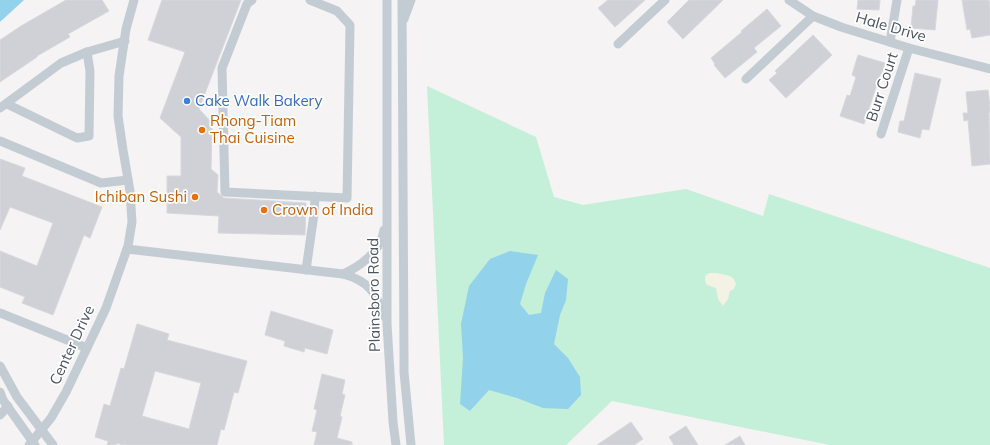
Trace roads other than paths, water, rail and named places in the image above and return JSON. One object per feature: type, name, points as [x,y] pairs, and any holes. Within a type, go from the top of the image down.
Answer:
[{"type":"street","name":"Center Drive","points":[[32,444],[51,418],[66,392],[106,308],[127,249],[132,222],[130,191],[118,116],[120,76],[126,29],[134,0]]},
{"type":"street","points":[[252,0],[247,4],[222,68],[225,192],[347,198],[350,25],[338,11],[310,0]]},
{"type":"street","name":"Plainsboro Road","points":[[387,0],[387,324],[393,422],[396,445]]},
{"type":"street","name":"Plainsboro Road","points":[[402,0],[404,372],[411,444]]},
{"type":"street","points":[[402,26],[412,0]]},
{"type":"street","points":[[618,44],[665,0]]},
{"type":"street","name":"Hale Drive","points":[[789,0],[813,16],[841,27],[909,48],[990,69]]},
{"type":"street","points":[[890,42],[897,0]]},
{"type":"street","points":[[746,79],[813,16]]},
{"type":"street","points":[[3,106],[61,63],[87,52],[125,41]]},
{"type":"street","name":"Burr Court","points":[[881,134],[909,48]]},
{"type":"street","points":[[3,106],[77,138],[89,136],[90,71],[87,52]]},
{"type":"street","points":[[0,141],[101,183],[128,180]]},
{"type":"street","points":[[306,270],[315,196]]},
{"type":"street","points":[[343,274],[363,262],[383,237],[386,211]]},
{"type":"street","points":[[127,249],[343,274],[352,277],[369,288],[375,296],[387,324]]},
{"type":"street","points":[[0,313],[87,348]]},
{"type":"street","points":[[0,366],[17,398],[53,445]]},
{"type":"street","points":[[0,392],[3,400],[32,444]]},
{"type":"street","points":[[0,415],[8,406]]},
{"type":"water","points":[[0,0],[24,0],[0,22]]},
{"type":"water","points":[[510,251],[538,255],[526,284],[520,304],[529,315],[541,313],[545,293],[556,270],[568,279],[566,300],[560,315],[554,344],[568,358],[580,377],[581,395],[568,409],[543,408],[517,398],[489,390],[470,411],[460,404],[463,358],[461,324],[469,286],[490,259]]},
{"type":"place","name":"Cake Walk Bakery","points":[[187,101]]},
{"type":"place","name":"Rhong-Tiam Thai Cuisine","points":[[202,130]]},
{"type":"place","name":"Ichiban Sushi","points":[[195,197]]},
{"type":"place","name":"Crown of India","points":[[264,210]]}]
